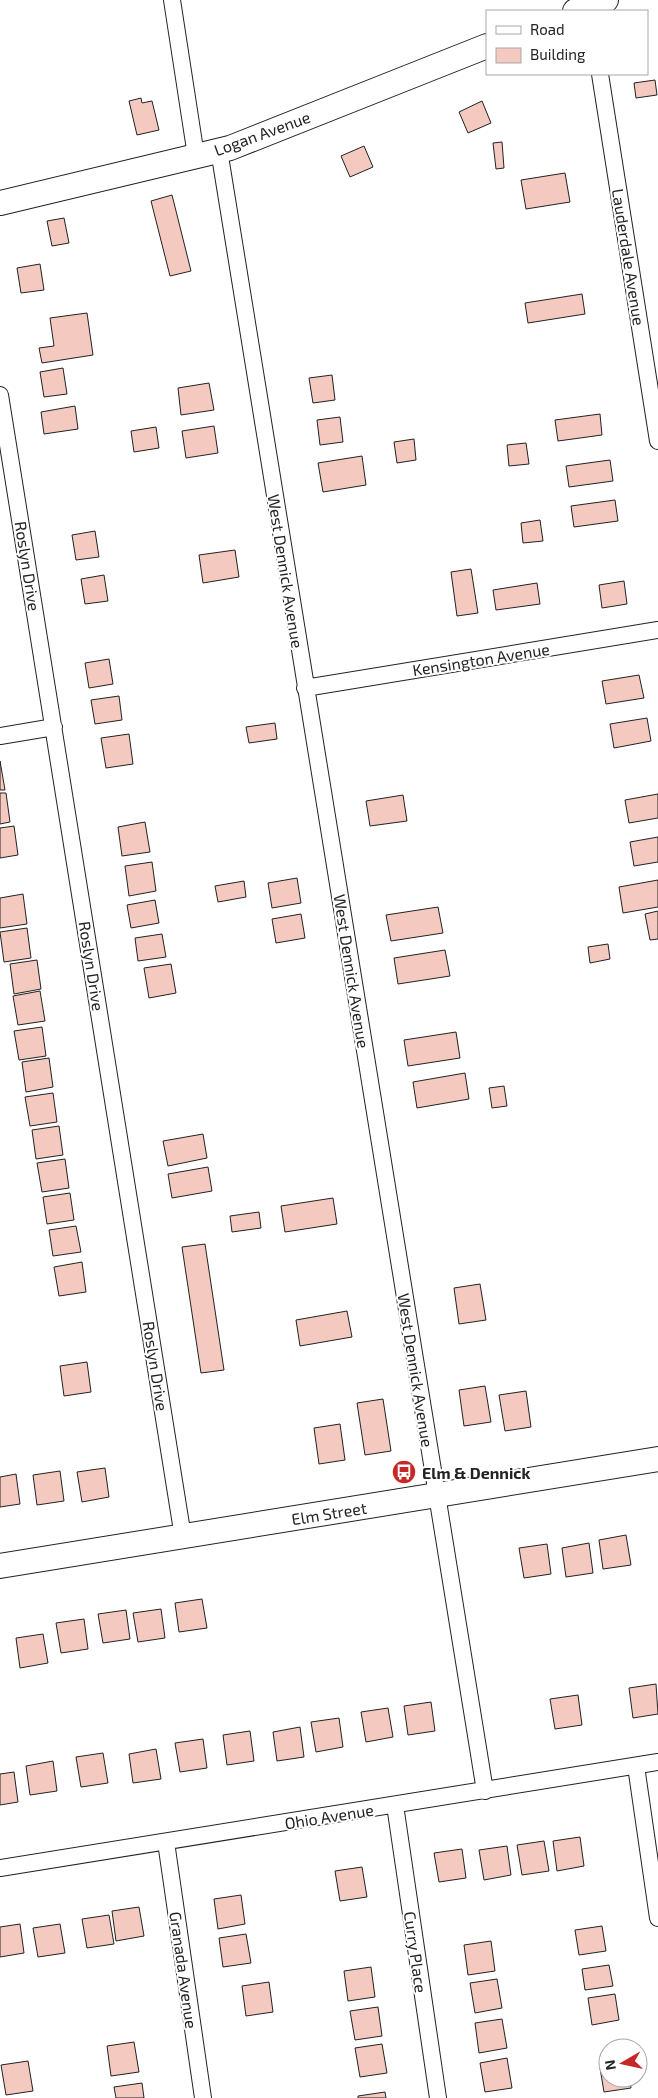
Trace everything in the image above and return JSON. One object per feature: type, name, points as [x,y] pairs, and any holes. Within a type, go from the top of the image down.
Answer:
[{"type":"street","points":[[172,0],[196,156]]},
{"type":"street","name":"Logan Avenue","points":[[0,203],[219,150],[486,46]]},
{"type":"street","name":"Lauderdale Avenue","points":[[600,75],[658,441]]},
{"type":"street","name":"West Dennick Avenue","points":[[219,150],[484,1791]]},
{"type":"street","name":"Roslyn Drive","points":[[0,395],[183,1537]]},
{"type":"street","name":"Kensington Avenue","points":[[305,688],[658,630]]},
{"type":"street","points":[[0,736],[54,727]]},
{"type":"street","name":"Elm Street","points":[[0,1566],[658,1460]]},
{"type":"street","name":"Ohio Avenue","points":[[0,1868],[658,1762]]},
{"type":"street","points":[[636,1766],[658,1918]]},
{"type":"street","name":"Curry Place","points":[[395,1805],[438,2098]]},
{"type":"street","name":"Granada Avenue","points":[[166,1842],[203,2098]]},
{"type":"building","points":[[655,80],[657,95],[636,98],[634,83]]},
{"type":"building","points":[[141,98],[142,103],[152,101],[159,130],[137,135],[129,101]]},
{"type":"building","points":[[482,101],[491,123],[468,133],[459,112]]},
{"type":"building","points":[[502,142],[504,168],[496,169],[493,143]]},
{"type":"building","points":[[364,146],[373,167],[350,177],[341,156]]},
{"type":"building","points":[[565,173],[570,202],[526,209],[521,180]]},
{"type":"building","points":[[172,195],[191,271],[170,276],[151,201]]},
{"type":"building","points":[[64,218],[69,243],[52,246],[47,221]]},
{"type":"building","points":[[40,264],[44,290],[21,293],[17,268]]},
{"type":"building","points":[[582,294],[585,314],[528,323],[525,303]]},
{"type":"building","points":[[87,313],[93,355],[42,363],[39,348],[54,346],[50,318]]},
{"type":"building","points":[[63,368],[67,394],[44,397],[40,372]]},
{"type":"building","points":[[332,375],[335,400],[313,403],[309,378]]},
{"type":"building","points":[[209,383],[214,410],[181,415],[178,388]]},
{"type":"building","points":[[75,406],[78,429],[44,434],[41,412]]},
{"type":"building","points":[[600,414],[602,435],[558,441],[555,420]]},
{"type":"building","points":[[340,417],[343,442],[320,445],[317,420]]},
{"type":"building","points":[[214,426],[218,453],[186,458],[182,431]]},
{"type":"building","points":[[156,427],[159,448],[134,452],[131,431]]},
{"type":"building","points":[[414,439],[416,460],[397,463],[394,442]]},
{"type":"building","points":[[526,443],[529,464],[509,466],[507,445]]},
{"type":"building","points":[[362,456],[366,485],[323,492],[318,463]]},
{"type":"building","points":[[610,460],[613,481],[569,487],[566,466]]},
{"type":"building","points":[[615,500],[618,521],[574,527],[571,506]]},
{"type":"building","points":[[540,520],[543,541],[523,543],[521,523]]},
{"type":"building","points":[[95,531],[99,557],[76,560],[72,535]]},
{"type":"building","points":[[235,550],[239,577],[203,583],[199,555]]},
{"type":"building","points":[[471,569],[478,613],[457,616],[451,572]]},
{"type":"building","points":[[104,575],[108,601],[85,604],[81,579]]},
{"type":"building","points":[[624,581],[627,604],[602,608],[599,585]]},
{"type":"building","points":[[537,583],[540,604],[496,610],[493,590]]},
{"type":"building","points":[[109,659],[113,684],[89,688],[85,663]]},
{"type":"building","points":[[639,675],[644,698],[606,704],[602,681]]},
{"type":"building","points":[[119,696],[122,720],[95,724],[91,700]]},
{"type":"building","points":[[647,718],[651,741],[614,748],[610,724]]},
{"type":"building","points":[[275,723],[277,739],[249,743],[246,727]]},
{"type":"building","points":[[129,734],[133,764],[106,768],[101,738]]},
{"type":"building","points":[[0,761],[5,790],[0,790]]},
{"type":"building","points":[[0,793],[6,793],[10,822],[0,824]]},
{"type":"building","points":[[658,794],[658,818],[629,823],[625,800]]},
{"type":"building","points":[[403,795],[407,821],[370,826],[366,801]]},
{"type":"building","points":[[145,822],[150,852],[122,856],[118,827]]},
{"type":"building","points":[[14,826],[18,855],[0,858],[0,828]]},
{"type":"building","points":[[658,837],[658,862],[634,866],[630,842]]},
{"type":"building","points":[[152,862],[156,891],[129,896],[125,866]]},
{"type":"building","points":[[297,878],[301,903],[272,908],[268,883]]},
{"type":"building","points":[[658,880],[658,907],[623,913],[619,887]]},
{"type":"building","points":[[244,881],[246,897],[218,902],[215,886]]},
{"type":"building","points":[[23,894],[27,924],[0,928],[0,898]]},
{"type":"building","points":[[155,900],[159,923],[131,928],[127,905]]},
{"type":"building","points":[[438,907],[443,933],[391,941],[386,915]]},
{"type":"building","points":[[658,911],[658,939],[650,940],[645,914]]},
{"type":"building","points":[[301,914],[305,938],[276,943],[272,919]]},
{"type":"building","points":[[27,928],[31,958],[4,962],[0,932]]},
{"type":"building","points":[[162,934],[166,957],[138,961],[135,938]]},
{"type":"building","points":[[608,944],[610,959],[590,963],[588,947]]},
{"type":"building","points":[[445,950],[450,976],[398,984],[394,958]]},
{"type":"building","points":[[37,960],[41,989],[14,994],[10,964]]},
{"type":"building","points":[[171,964],[176,993],[149,998],[144,968]]},
{"type":"building","points":[[40,991],[45,1021],[18,1025],[13,996]]},
{"type":"building","points":[[42,1027],[46,1056],[19,1060],[14,1031]]},
{"type":"building","points":[[456,1032],[460,1058],[408,1066],[404,1040]]},
{"type":"building","points":[[49,1058],[53,1087],[26,1092],[22,1062]]},
{"type":"building","points":[[465,1073],[469,1099],[417,1108],[413,1082]]},
{"type":"building","points":[[504,1086],[507,1106],[492,1108],[489,1088]]},
{"type":"building","points":[[53,1093],[57,1122],[30,1126],[25,1097]]},
{"type":"building","points":[[59,1126],[63,1155],[36,1159],[32,1130]]},
{"type":"building","points":[[203,1134],[207,1158],[168,1166],[163,1141]]},
{"type":"building","points":[[65,1159],[69,1188],[42,1192],[37,1163]]},
{"type":"building","points":[[208,1167],[212,1191],[172,1198],[168,1174]]},
{"type":"building","points":[[70,1193],[74,1220],[47,1224],[43,1197]]},
{"type":"building","points":[[333,1198],[337,1224],[285,1232],[281,1206]]},
{"type":"building","points":[[259,1212],[261,1228],[232,1232],[230,1216]]},
{"type":"building","points":[[76,1226],[81,1252],[53,1256],[49,1230]]},
{"type":"building","points":[[205,1244],[224,1370],[201,1373],[182,1247]]},
{"type":"building","points":[[82,1262],[86,1292],[59,1296],[54,1267]]},
{"type":"building","points":[[480,1284],[486,1320],[459,1324],[454,1288]]},
{"type":"building","points":[[347,1311],[352,1337],[300,1346],[296,1320]]},
{"type":"building","points":[[87,1362],[91,1392],[64,1396],[60,1366]]},
{"type":"building","points":[[485,1386],[491,1422],[464,1426],[459,1390]]},
{"type":"building","points":[[526,1391],[531,1427],[505,1431],[499,1395]]},
{"type":"building","points":[[383,1399],[391,1451],[365,1455],[357,1403]]},
{"type":"building","points":[[340,1424],[345,1460],[319,1464],[314,1428]]},
{"type":"building","points":[[105,1468],[109,1497],[82,1502],[77,1472]]},
{"type":"building","points":[[60,1471],[64,1501],[37,1505],[33,1475]]},
{"type":"building","points":[[16,1474],[20,1504],[0,1507],[0,1477]]},
{"type":"building","points":[[626,1535],[631,1565],[603,1569],[599,1540]]},
{"type":"building","points":[[589,1543],[593,1573],[566,1577],[562,1548]]},
{"type":"building","points":[[547,1544],[551,1574],[524,1578],[519,1548]]},
{"type":"building","points":[[202,1599],[207,1628],[179,1632],[175,1603]]},
{"type":"building","points":[[161,1609],[165,1638],[138,1642],[133,1613]]},
{"type":"building","points":[[126,1610],[130,1639],[103,1643],[98,1614]]},
{"type":"building","points":[[84,1619],[88,1649],[61,1653],[56,1623]]},
{"type":"building","points":[[43,1634],[48,1663],[20,1668],[16,1638]]},
{"type":"building","points":[[656,1684],[658,1714],[633,1718],[629,1688]]},
{"type":"building","points":[[578,1695],[582,1725],[555,1729],[550,1699]]},
{"type":"building","points":[[431,1702],[435,1731],[408,1735],[404,1706]]},
{"type":"building","points":[[388,1708],[393,1737],[366,1742],[361,1712]]},
{"type":"building","points":[[339,1718],[343,1747],[316,1752],[311,1722]]},
{"type":"building","points":[[300,1727],[304,1757],[277,1761],[273,1732]]},
{"type":"building","points":[[250,1731],[254,1761],[227,1765],[223,1735]]},
{"type":"building","points":[[203,1739],[207,1768],[180,1772],[175,1743]]},
{"type":"building","points":[[156,1749],[161,1779],[133,1783],[129,1754]]},
{"type":"building","points":[[103,1753],[108,1783],[81,1787],[76,1757]]},
{"type":"building","points":[[53,1761],[57,1791],[30,1795],[26,1766]]},
{"type":"building","points":[[14,1772],[18,1802],[0,1805],[0,1774]]},
{"type":"building","points":[[580,1837],[584,1866],[557,1871],[553,1841]]},
{"type":"building","points":[[544,1841],[549,1871],[522,1875],[517,1845]]},
{"type":"building","points":[[507,1846],[511,1875],[484,1880],[479,1850]]},
{"type":"building","points":[[462,1849],[466,1878],[439,1882],[434,1853]]},
{"type":"building","points":[[362,1867],[367,1897],[340,1901],[335,1871]]},
{"type":"building","points":[[241,1895],[245,1924],[218,1929],[214,1899]]},
{"type":"building","points":[[139,1907],[144,1936],[116,1941],[112,1911]]},
{"type":"building","points":[[109,1915],[114,1944],[87,1948],[82,1919]]},
{"type":"building","points":[[20,1924],[24,1953],[0,1957],[0,1927]]},
{"type":"building","points":[[60,1924],[65,1953],[38,1957],[33,1928]]},
{"type":"building","points":[[602,1926],[606,1951],[579,1955],[575,1930]]},
{"type":"building","points":[[246,1934],[251,1963],[223,1967],[219,1938]]},
{"type":"building","points":[[491,1941],[495,1971],[468,1975],[464,1945]]},
{"type":"building","points":[[609,1965],[613,1986],[585,1990],[582,1969]]},
{"type":"building","points":[[371,1967],[375,1997],[348,2001],[344,1971]]},
{"type":"building","points":[[497,1979],[502,2008],[475,2013],[470,1983]]},
{"type":"building","points":[[269,1982],[273,2012],[246,2016],[242,1986]]},
{"type":"building","points":[[615,1994],[619,2020],[592,2025],[588,1998]]},
{"type":"building","points":[[378,2007],[382,2036],[355,2040],[350,2011]]},
{"type":"building","points":[[502,2019],[507,2048],[479,2053],[475,2023]]},
{"type":"building","points":[[134,2042],[139,2072],[111,2076],[107,2046]]},
{"type":"building","points":[[382,2044],[387,2073],[360,2077],[355,2048]]},
{"type":"building","points":[[507,2058],[512,2088],[485,2092],[480,2063]]},
{"type":"building","points":[[28,2061],[33,2091],[6,2095],[1,2065]]},
{"type":"building","points":[[142,2083],[144,2098],[116,2098],[114,2087]]},
{"type":"building","points":[[603,2088],[631,2088],[604,2092]]},
{"type":"building","points":[[385,2092],[386,2098],[358,2098],[358,2096]]},
{"type":"place","name":"Elm & Dennick","points":[[404,1472]]}]
